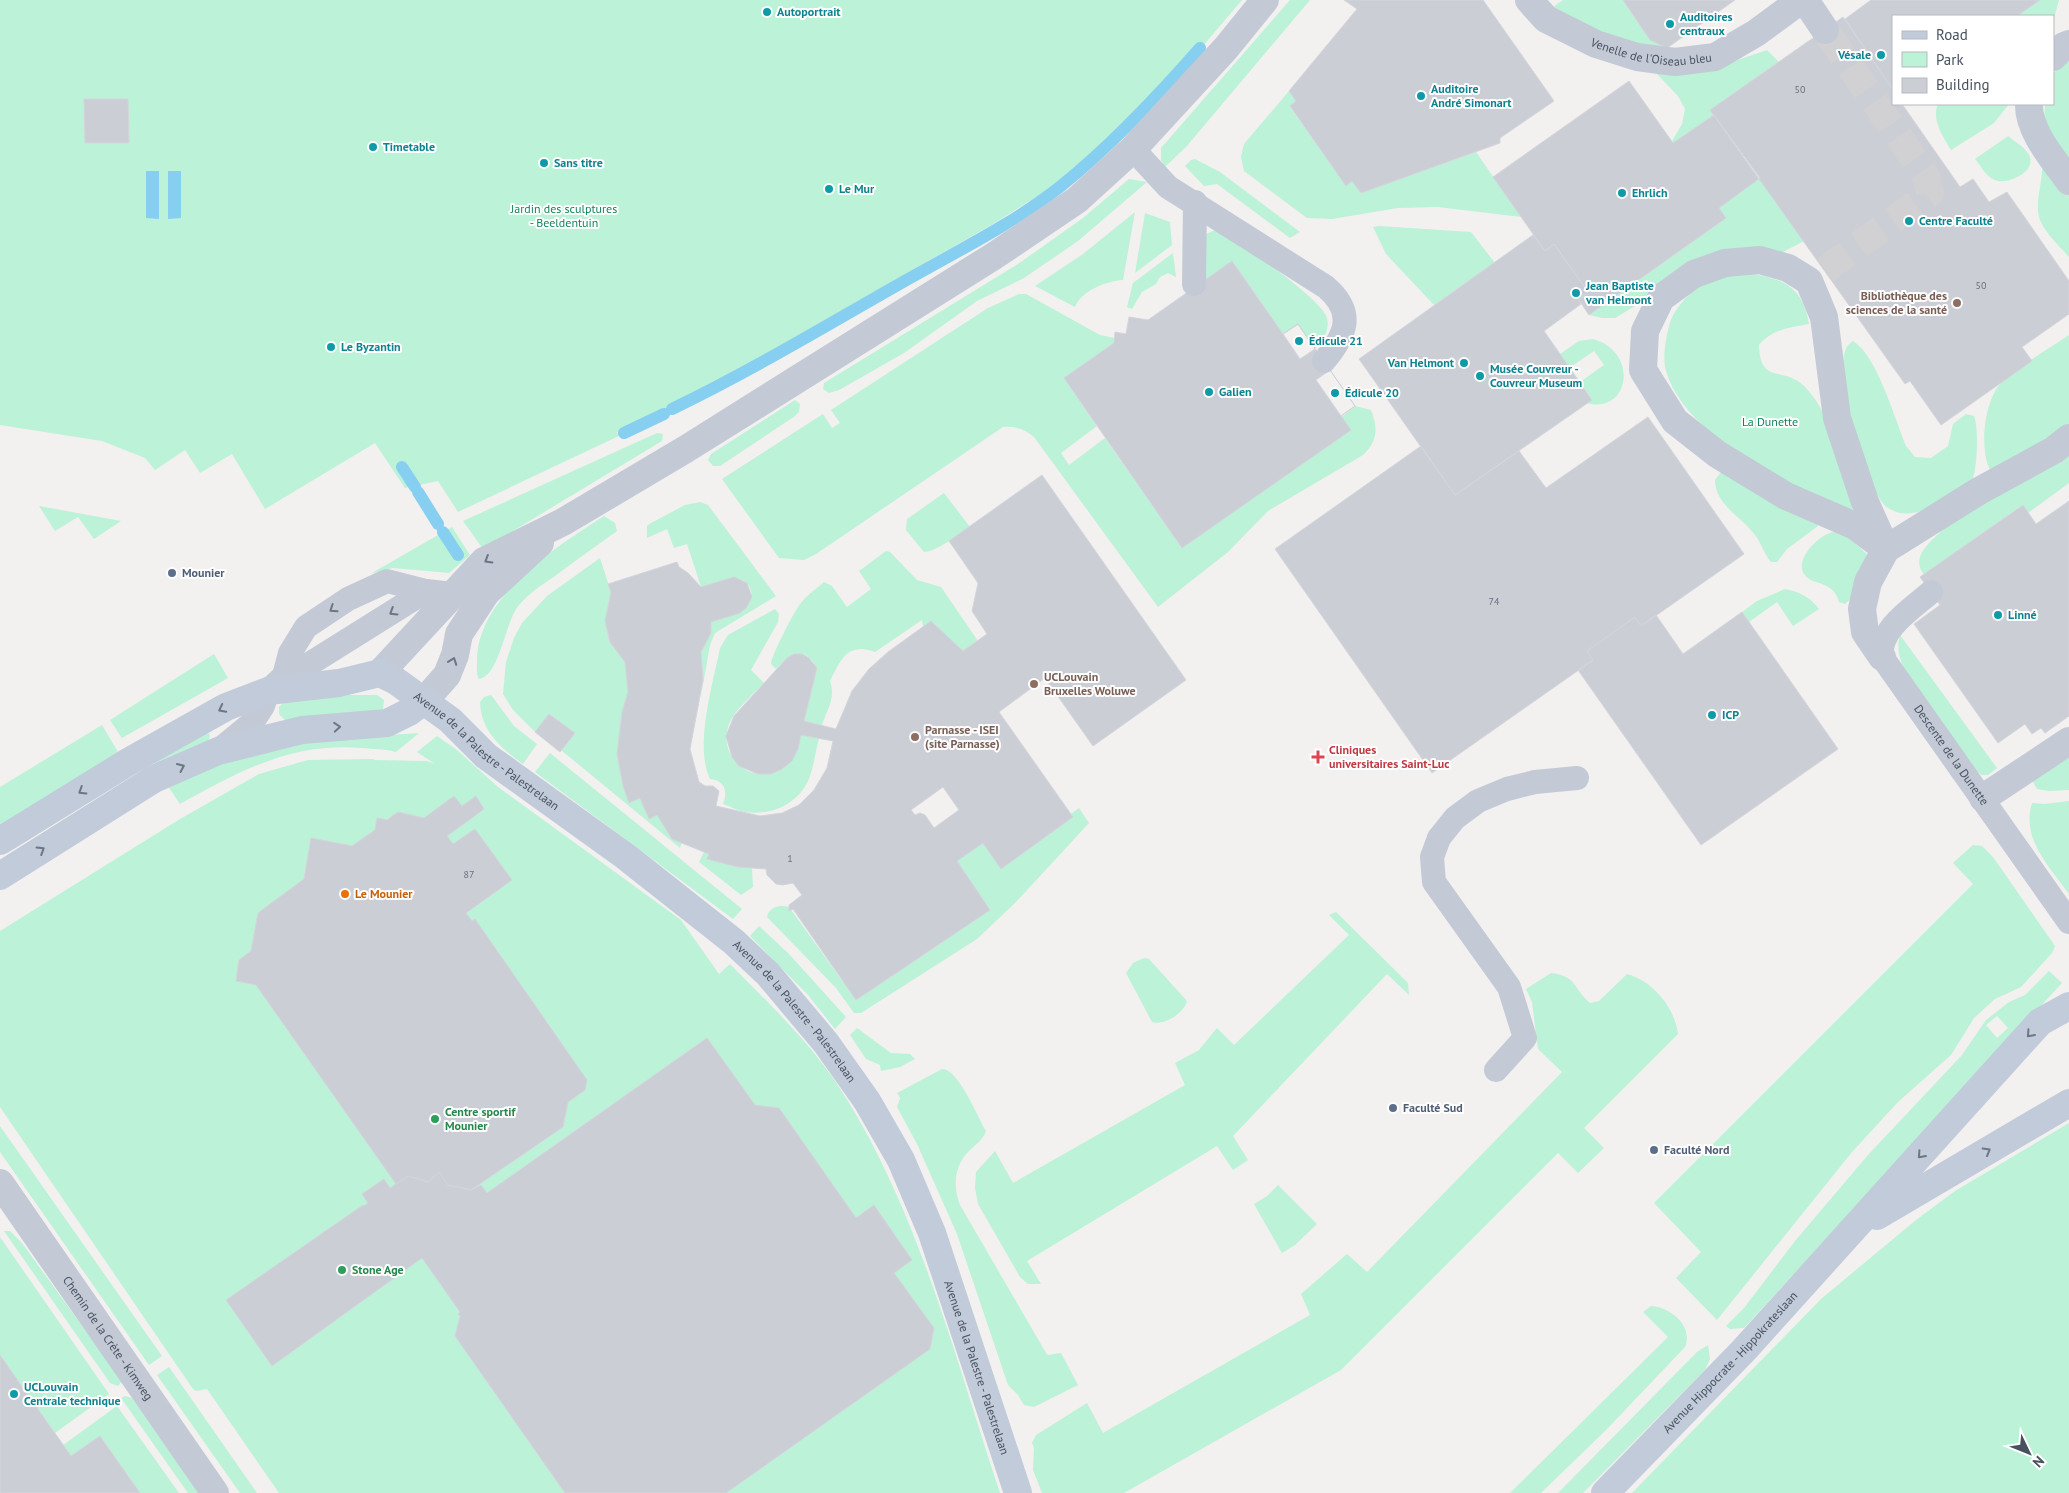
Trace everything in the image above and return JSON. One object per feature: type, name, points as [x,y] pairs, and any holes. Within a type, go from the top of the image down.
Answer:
[{"type":"street","points":[[0,841],[128,762],[226,707],[276,683],[338,683],[380,673],[484,561],[563,522],[686,449],[994,256],[1077,200],[1133,149],[1226,48],[1265,0]]},
{"type":"street","name":"Venelle de l'Oiseau bleu","points":[[1529,0],[1546,19],[1596,44],[1637,58],[1675,62],[1715,57],[1756,33],[1801,0]]},
{"type":"street","points":[[1805,0],[1825,30]]},
{"type":"street","points":[[2054,56],[2064,46],[2069,44]]},
{"type":"street","points":[[2029,105],[2029,112],[2036,130],[2069,180]]},
{"type":"street","points":[[1760,260],[1817,276],[1837,418],[1865,502],[1886,549],[1855,526],[1786,496],[1718,454],[1675,421],[1643,370],[1644,331],[1661,298],[1694,274],[1725,263],[1760,260]]},
{"type":"street","points":[[1882,657],[1865,632],[1862,609],[1868,582],[1886,549],[1979,491],[2054,450],[2069,438]]},
{"type":"street","points":[[0,876],[154,780],[218,750],[302,730],[387,723],[409,712],[425,700],[447,675],[455,655],[460,634],[486,592],[563,522]]},
{"type":"street","name":"Avenue de la Palestre - Palestrelaan","points":[[380,673],[425,700],[450,720],[486,756],[625,856],[734,942],[768,974],[826,1043],[867,1101],[901,1160],[928,1224],[1018,1493]]},
{"type":"street","points":[[1983,798],[2069,741]]},
{"type":"street","name":"Avenue Hippocrate - Hippokrateslaan","points":[[1605,1493],[1744,1350],[2040,1022],[2069,1006]]},
{"type":"street","name":"Avenue Hippocrate - Hippokrateslaan","points":[[1854,1229],[2069,1103]]},
{"type":"street","name":"Chemin de la Crète - Kimweg","points":[[1,1186],[215,1493]]},
{"type":"lane","points":[[1133,149],[1168,187],[1195,202],[1326,286],[1339,298],[1345,310],[1345,323],[1334,349],[1324,361]]},
{"type":"lane","points":[[1194,284],[1195,202]]},
{"type":"lane","points":[[218,750],[252,723],[264,706],[290,653],[306,627],[348,599],[387,581],[426,591],[453,594]]},
{"type":"lane","points":[[276,683],[426,591]]},
{"type":"lane","points":[[1882,657],[1883,642],[1893,626],[1931,592]]},
{"type":"lane","name":"Descente de la Dunette","points":[[1882,657],[2069,922]]},
{"type":"lane","points":[[1496,1070],[1525,1038],[1509,988],[1434,882],[1432,858],[1439,838],[1455,818],[1478,801],[1507,789],[1535,782],[1577,778]]},
{"type":"green space","name":"Jardin des sculptures - Beeldentuin","points":[[0,0],[1242,0],[1202,47],[1134,114],[1060,182],[993,224],[708,387],[616,433],[623,434],[458,512],[438,481],[405,488],[375,443],[265,509],[232,454],[200,473],[185,450],[155,470],[145,458],[102,441],[0,425]]},
{"type":"green space","points":[[1290,0],[1310,0],[1186,147],[1164,166],[1161,160],[1161,148]]},
{"type":"green space","points":[[1563,0],[1623,0],[1650,40],[1663,46],[1641,46],[1575,24],[1553,7]]},
{"type":"green space","points":[[2040,0],[2059,0],[2054,18],[2054,15],[2018,15]]},
{"type":"green space","points":[[1767,50],[1779,62],[1710,110],[1714,115],[1673,143],[1672,141],[1682,124],[1685,109],[1678,96],[1654,71],[1699,73]]},
{"type":"green space","points":[[2069,57],[2069,163],[2044,122],[2045,105],[2054,105],[2054,73]]},
{"type":"green space","points":[[1289,91],[1296,101],[1290,107],[1346,186],[1352,181],[1361,193],[1476,152],[1521,217],[1438,207],[1398,208],[1332,219],[1307,218],[1244,171],[1241,157],[1244,144]]},
{"type":"green space","points":[[1938,105],[2008,105],[1994,123],[1951,150],[1937,122]]},
{"type":"green space","points":[[2008,136],[2027,152],[2030,161],[2029,166],[2026,171],[2016,178],[2003,181],[1994,180],[1987,175],[1975,159]]},
{"type":"green space","points":[[1195,159],[1220,172],[1300,232],[1290,238],[1217,184],[1204,186],[1185,166]]},
{"type":"green space","points":[[2042,159],[2069,193],[2069,257],[2050,236],[2039,217],[2038,204]]},
{"type":"green space","points":[[1760,178],[1804,241],[1783,252],[1765,252],[1645,300],[1615,318],[1589,315],[1726,218],[1719,208]]},
{"type":"green space","points":[[1129,179],[1147,182],[1078,241],[1024,278],[977,301],[904,353],[839,390],[829,393],[823,389],[824,383],[1018,264],[1083,218]]},
{"type":"green space","points":[[1135,212],[1123,280],[1109,282],[1095,288],[1083,296],[1075,307],[1035,286],[1083,254]]},
{"type":"green space","points":[[1145,213],[1170,222],[1172,245],[1135,273]]},
{"type":"green space","points":[[1373,227],[1471,232],[1495,263],[1434,305],[1386,254]]},
{"type":"green space","points":[[1215,230],[1223,231],[1263,260],[1297,286],[1322,309],[1327,318],[1328,326],[1323,339],[1315,349],[1298,325],[1283,334],[1232,261],[1203,281],[1204,235]]},
{"type":"green space","points":[[1173,253],[1176,277],[1168,273],[1160,277],[1156,284],[1142,292],[1132,309],[1127,307],[1133,283]]},
{"type":"green space","name":"La Dunette","points":[[1748,273],[1771,278],[1789,286],[1802,301],[1809,324],[1781,330],[1769,336],[1759,345],[1760,357],[1768,370],[1796,380],[1814,397],[1835,442],[1855,504],[1852,510],[1839,512],[1739,454],[1693,416],[1677,394],[1666,371],[1664,354],[1667,334],[1673,316],[1682,303],[1694,290],[1707,281],[1722,276]]},
{"type":"green space","points":[[1019,294],[1026,294],[1100,335],[1115,338],[1114,343],[1064,378],[1097,426],[1061,453],[1069,465],[1105,438],[1182,548],[1355,406],[1371,410],[1376,428],[1372,445],[1363,455],[1268,511],[1228,552],[1158,607],[1034,437],[1023,430],[1012,427],[1003,427],[816,554],[804,560],[779,558],[722,479],[823,414],[832,428],[840,423],[831,410],[988,308]]},
{"type":"green space","points":[[2069,335],[2069,424],[1992,473],[1985,453],[1984,440],[1987,413],[1996,390],[2002,382],[2018,369]]},
{"type":"green space","points":[[1593,339],[1608,346],[1618,356],[1623,368],[1623,380],[1620,391],[1612,400],[1601,404],[1587,403],[1592,399],[1580,382],[1604,365],[1594,351],[1569,368],[1560,354],[1579,341]]},
{"type":"green space","points":[[1853,341],[1862,348],[1870,360],[1891,405],[1906,446],[1915,457],[1931,458],[1948,446],[1953,424],[1966,414],[1974,416],[1977,430],[1977,452],[1972,482],[1969,487],[1929,508],[1913,513],[1897,512],[1888,508],[1883,503],[1866,474],[1852,433],[1844,356],[1848,345]]},
{"type":"green space","points":[[795,400],[800,404],[799,412],[795,416],[720,466],[713,466],[708,460],[711,454]]},
{"type":"green space","points":[[657,433],[663,434],[662,441],[483,549],[463,521]]},
{"type":"green space","points":[[2069,450],[2069,483],[2028,513],[2022,505],[1924,575],[1919,562],[1920,557],[1928,544],[1943,530],[1987,499]]},
{"type":"green space","points":[[1722,471],[1819,521],[1818,526],[1787,549],[1777,562],[1771,562],[1750,528],[1719,497],[1715,480]]},
{"type":"green space","points":[[944,493],[970,527],[941,546],[924,552],[906,530],[907,519]]},
{"type":"green space","points":[[700,502],[708,505],[776,596],[715,633],[710,645],[701,696],[703,679],[701,652],[711,633],[711,622],[743,611],[752,597],[750,588],[746,582],[740,579],[725,580],[701,587],[687,544],[674,548],[667,529],[647,538],[647,526],[651,523],[685,505]]},
{"type":"green space","points":[[39,506],[121,521],[94,539],[78,517],[55,531]]},
{"type":"green space","points":[[604,516],[615,523],[617,531],[536,589],[519,605],[492,668],[486,676],[479,679],[477,660],[481,637],[491,615],[505,594],[543,558]]},
{"type":"green space","points":[[452,527],[470,555],[449,573],[393,568],[372,573]]},
{"type":"green space","points":[[1834,532],[1846,535],[1869,556],[1854,596],[1845,604],[1839,602],[1828,586],[1808,578],[1802,568],[1802,562],[1810,548],[1822,537]]},
{"type":"green space","points":[[886,551],[890,552],[917,580],[941,587],[978,641],[963,651],[931,621],[923,627],[922,620],[875,652],[866,649],[852,651],[846,654],[830,681],[832,693],[822,725],[804,721],[817,669],[808,656],[797,654],[786,660],[776,669],[771,664],[782,636],[800,603],[824,582],[832,586],[847,607],[871,589],[859,571]]},
{"type":"green space","points":[[600,558],[611,592],[605,621],[610,642],[625,662],[628,692],[622,712],[617,754],[623,786],[629,803],[640,798],[649,818],[657,815],[672,838],[682,842],[680,848],[561,750],[574,733],[550,714],[535,732],[513,710],[503,694],[506,662],[514,638],[522,623],[547,596]]},
{"type":"green space","points":[[1785,589],[1804,596],[1819,609],[1793,626],[1777,602],[1749,622],[1742,612],[1757,601]]},
{"type":"green space","points":[[775,609],[779,614],[778,622],[751,670],[764,683],[740,708],[729,724],[727,741],[731,756],[741,767],[754,773],[768,774],[782,768],[793,756],[801,735],[819,738],[810,776],[800,794],[784,806],[775,809],[755,813],[745,812],[723,804],[724,787],[719,782],[710,779],[704,750],[706,715],[720,648],[728,635]]},
{"type":"green space","points":[[1900,635],[1997,768],[1988,775],[1982,775],[1976,771],[1907,675],[1899,655]]},
{"type":"green space","points":[[214,654],[228,678],[122,738],[110,720]]},
{"type":"green space","points":[[320,695],[377,695],[384,700],[383,710],[285,720],[279,714],[279,707],[284,702]]},
{"type":"green space","points":[[491,695],[514,726],[537,744],[523,764],[500,745],[484,722],[480,702],[484,697]]},
{"type":"green space","points":[[102,725],[118,752],[0,826],[0,787]]},
{"type":"green space","points":[[207,730],[210,736],[208,743],[157,767],[151,757]]},
{"type":"green space","points":[[419,733],[396,752],[379,749],[336,747],[289,754],[245,770],[180,804],[167,785],[213,765],[313,740]]},
{"type":"green space","name":"Centre sportif Mounier","points":[[437,736],[457,750],[498,787],[681,920],[719,974],[730,964],[785,1020],[835,1081],[864,1129],[889,1178],[911,1229],[949,1334],[1000,1493],[279,1493],[207,1389],[196,1391],[193,1389],[0,1107],[0,931],[180,819],[259,774],[308,760],[375,759],[373,760],[427,761],[435,764],[417,752]]},
{"type":"green space","points":[[550,753],[742,909],[733,919],[535,772]]},
{"type":"green space","points":[[2069,755],[2069,790],[2049,791],[2037,789],[2032,780]]},
{"type":"green space","points":[[2069,801],[2069,894],[2039,851],[2030,828],[2030,816],[2032,803],[2045,804]]},
{"type":"green space","points":[[1079,808],[1089,823],[1015,903],[977,939],[861,1013],[854,1013],[836,988],[767,917],[775,907],[789,907],[856,1000],[990,910],[957,861],[983,843],[1001,868],[1072,818],[1071,814]]},
{"type":"green space","points":[[1973,845],[1982,846],[1993,857],[2055,946],[2052,953],[2021,987],[1995,999],[1974,1018],[1951,1055],[1898,1102],[1852,1152],[1717,1320],[1676,1278],[1701,1252],[1654,1203],[1973,884],[1953,863]]},
{"type":"green space","points":[[704,852],[709,854],[707,859],[752,868],[753,887],[741,895],[699,862]]},
{"type":"green space","points":[[1336,912],[1408,983],[1409,995],[1387,974],[1233,1136],[1248,1160],[1233,1170],[1217,1146],[1027,1261],[1041,1284],[1028,1284],[1020,1277],[978,1204],[975,1188],[976,1172],[995,1151],[1013,1183],[1185,1085],[1175,1063],[1199,1050],[1217,1028],[1234,1045],[1349,935],[1329,915]]},
{"type":"green space","points":[[759,926],[789,954],[846,1017],[835,1029],[808,995],[750,936]]},
{"type":"green space","points":[[1144,958],[1149,959],[1187,1001],[1182,1010],[1173,1018],[1157,1023],[1152,1022],[1126,973],[1133,963]]},
{"type":"green space","points":[[2049,971],[2062,983],[1744,1328],[1730,1329],[1726,1326],[1744,1308],[1795,1241],[1868,1155],[1962,1055],[1986,1020],[2009,1002],[2025,995]],"holes":[[[1997,1016],[2008,1028],[1997,1038],[1986,1025]]]},
{"type":"green space","points":[[1551,973],[1571,980],[1590,1003],[1599,1001],[1627,974],[1637,978],[1654,989],[1661,997],[1676,1024],[1678,1034],[1584,1128],[1604,1148],[1578,1173],[1558,1153],[1341,1370],[1124,1493],[1042,1493],[1033,1470],[1034,1448],[1032,1443],[1036,1435],[1087,1403],[1103,1433],[1310,1315],[1301,1294],[1347,1254],[1367,1272],[1562,1072],[1538,1049],[1532,1002],[1526,989]]},
{"type":"green space","points":[[857,1028],[891,1053],[910,1054],[915,1059],[900,1067],[881,1071],[880,1065],[866,1059],[850,1035]]},
{"type":"green space","points":[[942,1069],[954,1076],[961,1085],[986,1131],[981,1140],[963,1158],[957,1170],[956,1192],[960,1205],[1046,1353],[1048,1355],[1061,1353],[1078,1385],[1034,1407],[1024,1405],[1018,1395],[1008,1385],[957,1234],[917,1144],[897,1107],[900,1098],[897,1093]]},
{"type":"green space","points":[[2069,1123],[2069,1493],[1632,1493],[1821,1299],[1916,1220],[1955,1191]]},
{"type":"green space","points":[[0,1126],[162,1356],[149,1365],[0,1152]]},
{"type":"green space","points":[[1278,1185],[1317,1224],[1295,1245],[1282,1253],[1254,1204],[1267,1196]]},
{"type":"green space","points":[[4,1231],[10,1231],[22,1243],[122,1381],[118,1386],[110,1383]]},
{"type":"green space","points":[[0,1237],[109,1394],[55,1433],[0,1355]]},
{"type":"green space","points":[[1651,1306],[1666,1310],[1679,1319],[1686,1332],[1685,1347],[1607,1429],[1541,1493],[1510,1493],[1668,1337],[1643,1312]]},
{"type":"green space","points":[[1708,1345],[1710,1359],[1705,1370],[1583,1493],[1558,1493],[1697,1352]]},
{"type":"green space","points":[[169,1367],[257,1493],[240,1493],[157,1375]]},
{"type":"green space","points":[[125,1396],[132,1398],[199,1493],[188,1493],[121,1398]]},
{"type":"green space","points":[[117,1406],[179,1493],[140,1493],[100,1436],[71,1456],[63,1445]]},
{"type":"water","points":[[146,171],[159,171],[159,219],[146,218]]},
{"type":"water","points":[[168,171],[181,171],[181,218],[168,219]]},
{"type":"building","name":"Auditoire André Simonart","points":[[1344,0],[1483,0],[1554,101],[1500,138],[1500,143],[1361,193],[1352,181],[1346,186],[1290,106],[1296,101],[1289,91],[1357,9]]},
{"type":"building","name":"Auditoires centraux","points":[[1623,0],[1735,0],[1667,48],[1650,40]]},
{"type":"building","name":"Vésale","points":[[1871,0],[2040,0],[2018,15],[1892,15],[1892,89],[1845,19]]},
{"type":"building","name":"Centre Faculté","points":[[1843,17],[1892,89],[1892,105],[1903,105],[1960,187],[1973,179],[1989,202],[2007,192],[2069,281],[2069,314],[2022,347],[2032,361],[1941,425],[1910,381],[1905,384],[1710,110]]},
{"type":"building","name":"Ehrlich","points":[[1629,81],[1673,143],[1714,115],[1760,178],[1719,208],[1726,218],[1589,315],[1579,300],[1588,292],[1554,244],[1545,251],[1493,177]]},
{"type":"building","points":[[84,99],[128,99],[129,143],[85,143]]},
{"type":"building","name":"Van Helmont","points":[[1533,235],[1545,251],[1554,244],[1588,292],[1579,300],[1581,304],[1544,331],[1592,400],[1455,495],[1359,359]]},
{"type":"building","name":"Galien","points":[[1232,261],[1283,334],[1298,324],[1355,406],[1341,416],[1351,430],[1182,548],[1064,378],[1114,343],[1115,332],[1126,334],[1129,317],[1148,320]]},
{"type":"building","name":"Édicule 21","points":[[1298,324],[1315,349],[1300,359],[1283,334]]},
{"type":"building","name":"Édicule 20","points":[[1330,370],[1355,406],[1341,416],[1316,380]]},
{"type":"building","points":[[1648,417],[1744,554],[1641,626],[1635,617],[1587,651],[1593,660],[1432,773],[1275,549],[1421,446],[1455,495],[1519,451],[1546,488]]},
{"type":"building","name":"Parnasse - ISEI (site Parnasse)","points":[[1042,475],[1186,680],[1093,746],[1045,678],[999,712],[1073,817],[1001,869],[983,843],[957,861],[990,910],[856,1000],[793,909],[789,911],[789,905],[802,895],[793,883],[776,884],[767,875],[766,869],[738,867],[707,859],[709,854],[672,839],[657,815],[649,819],[640,798],[629,803],[623,786],[617,754],[622,712],[628,692],[625,662],[610,642],[605,621],[611,592],[608,584],[677,562],[679,567],[688,573],[701,587],[734,577],[747,583],[752,597],[746,608],[740,613],[711,622],[711,633],[701,652],[703,680],[690,749],[699,782],[705,786],[713,786],[719,791],[716,806],[760,816],[782,813],[799,805],[814,790],[827,768],[833,741],[801,735],[798,749],[792,761],[782,769],[771,774],[758,774],[739,766],[732,757],[726,736],[734,716],[787,658],[794,654],[802,654],[809,658],[817,668],[804,721],[836,729],[852,691],[869,669],[888,652],[931,621],[963,651],[987,634],[972,611],[978,583],[949,541]],"holes":[[[943,787],[959,810],[934,828],[925,815],[920,813],[915,815],[911,810]]]},
{"type":"building","name":"Linné","points":[[2069,501],[2069,716],[2045,733],[2041,728],[2032,734],[2025,724],[1998,743],[1914,624],[1940,605],[1920,577],[2023,505],[2036,524]]},
{"type":"building","name":"ICP","points":[[1742,612],[1838,749],[1701,845],[1578,670],[1593,660],[1587,651],[1635,617],[1641,626],[1656,615],[1683,654]]},
{"type":"building","points":[[549,714],[575,733],[560,752],[535,732]]},
{"type":"building","points":[[454,796],[462,806],[476,796],[484,809],[447,836],[453,844],[475,829],[512,880],[466,913],[472,921],[475,919],[587,1080],[585,1090],[568,1102],[563,1127],[471,1190],[448,1185],[439,1172],[428,1182],[408,1176],[396,1184],[256,985],[236,981],[239,960],[251,951],[258,913],[304,879],[311,838],[352,846],[375,830],[377,818],[387,820],[398,812],[424,818]]},
{"type":"building","points":[[707,1038],[755,1105],[779,1108],[856,1218],[874,1205],[912,1260],[894,1273],[934,1328],[930,1349],[726,1493],[565,1493],[455,1336],[460,1316],[458,1314],[460,1312],[422,1258],[272,1366],[226,1300],[368,1203],[362,1194],[384,1179],[390,1188],[408,1176],[428,1182],[439,1172],[448,1185],[471,1190],[481,1185],[487,1193]]},
{"type":"building","name":"UCLouvain Centrale technique","points":[[0,1355],[71,1456],[100,1436],[140,1493],[0,1493]]},
{"type":"waterway","points":[[672,409],[789,347],[984,237],[1024,212],[1061,186],[1116,137],[1200,48]]},
{"type":"waterway","points":[[624,433],[664,414]]},
{"type":"waterway","points":[[402,467],[415,487]]},
{"type":"waterway","points":[[418,492],[438,524]]},
{"type":"waterway","points":[[443,532],[458,555]]},
{"type":"tunnel","points":[[1825,30],[1927,178],[1930,193],[1825,270]]},
{"type":"place","name":"Autoportrait","points":[[767,12]]},
{"type":"place","name":"Auditoires centraux","points":[[1670,24]]},
{"type":"place","name":"Vésale","points":[[1881,55]]},
{"type":"place","name":"Auditoire André Simonart","points":[[1421,96]]},
{"type":"place","name":"Timetable","points":[[373,147]]},
{"type":"place","name":"Sans titre","points":[[544,163]]},
{"type":"place","name":"Le Mur","points":[[829,189]]},
{"type":"place","name":"Ehrlich","points":[[1622,193]]},
{"type":"place","name":"Centre Faculté","points":[[1909,221]]},
{"type":"place","name":"Jean Baptiste van Helmont","points":[[1576,293]]},
{"type":"place","name":"Bibliothèque des sciences de la santé","points":[[1957,303]]},
{"type":"place","name":"Édicule 21","points":[[1299,341]]},
{"type":"place","name":"Le Byzantin","points":[[331,347]]},
{"type":"place","name":"Van Helmont","points":[[1464,363]]},
{"type":"place","name":"Musée Couvreur - Couvreur Museum","points":[[1480,376]]},
{"type":"place","name":"Galien","points":[[1209,392]]},
{"type":"place","name":"Édicule 20","points":[[1335,393]]},
{"type":"place","name":"Mounier","points":[[172,573]]},
{"type":"place","name":"Linné","points":[[1998,615]]},
{"type":"place","name":"UCLouvain Bruxelles Woluwe","points":[[1034,684]]},
{"type":"place","name":"ICP","points":[[1712,715]]},
{"type":"place","name":"Parnasse - ISEI (site Parnasse)","points":[[915,737]]},
{"type":"place","name":"Cliniques universitaires Saint-Luc","points":[[1318,757]]},
{"type":"place","name":"Le Mounier","points":[[345,894]]},
{"type":"place","name":"Faculté Sud","points":[[1393,1108]]},
{"type":"place","name":"Centre sportif Mounier","points":[[435,1119]]},
{"type":"place","name":"Faculté Nord","points":[[1654,1150]]},
{"type":"place","name":"Stone Age","points":[[342,1270]]},
{"type":"place","name":"UCLouvain Centrale technique","points":[[14,1394]]}]
